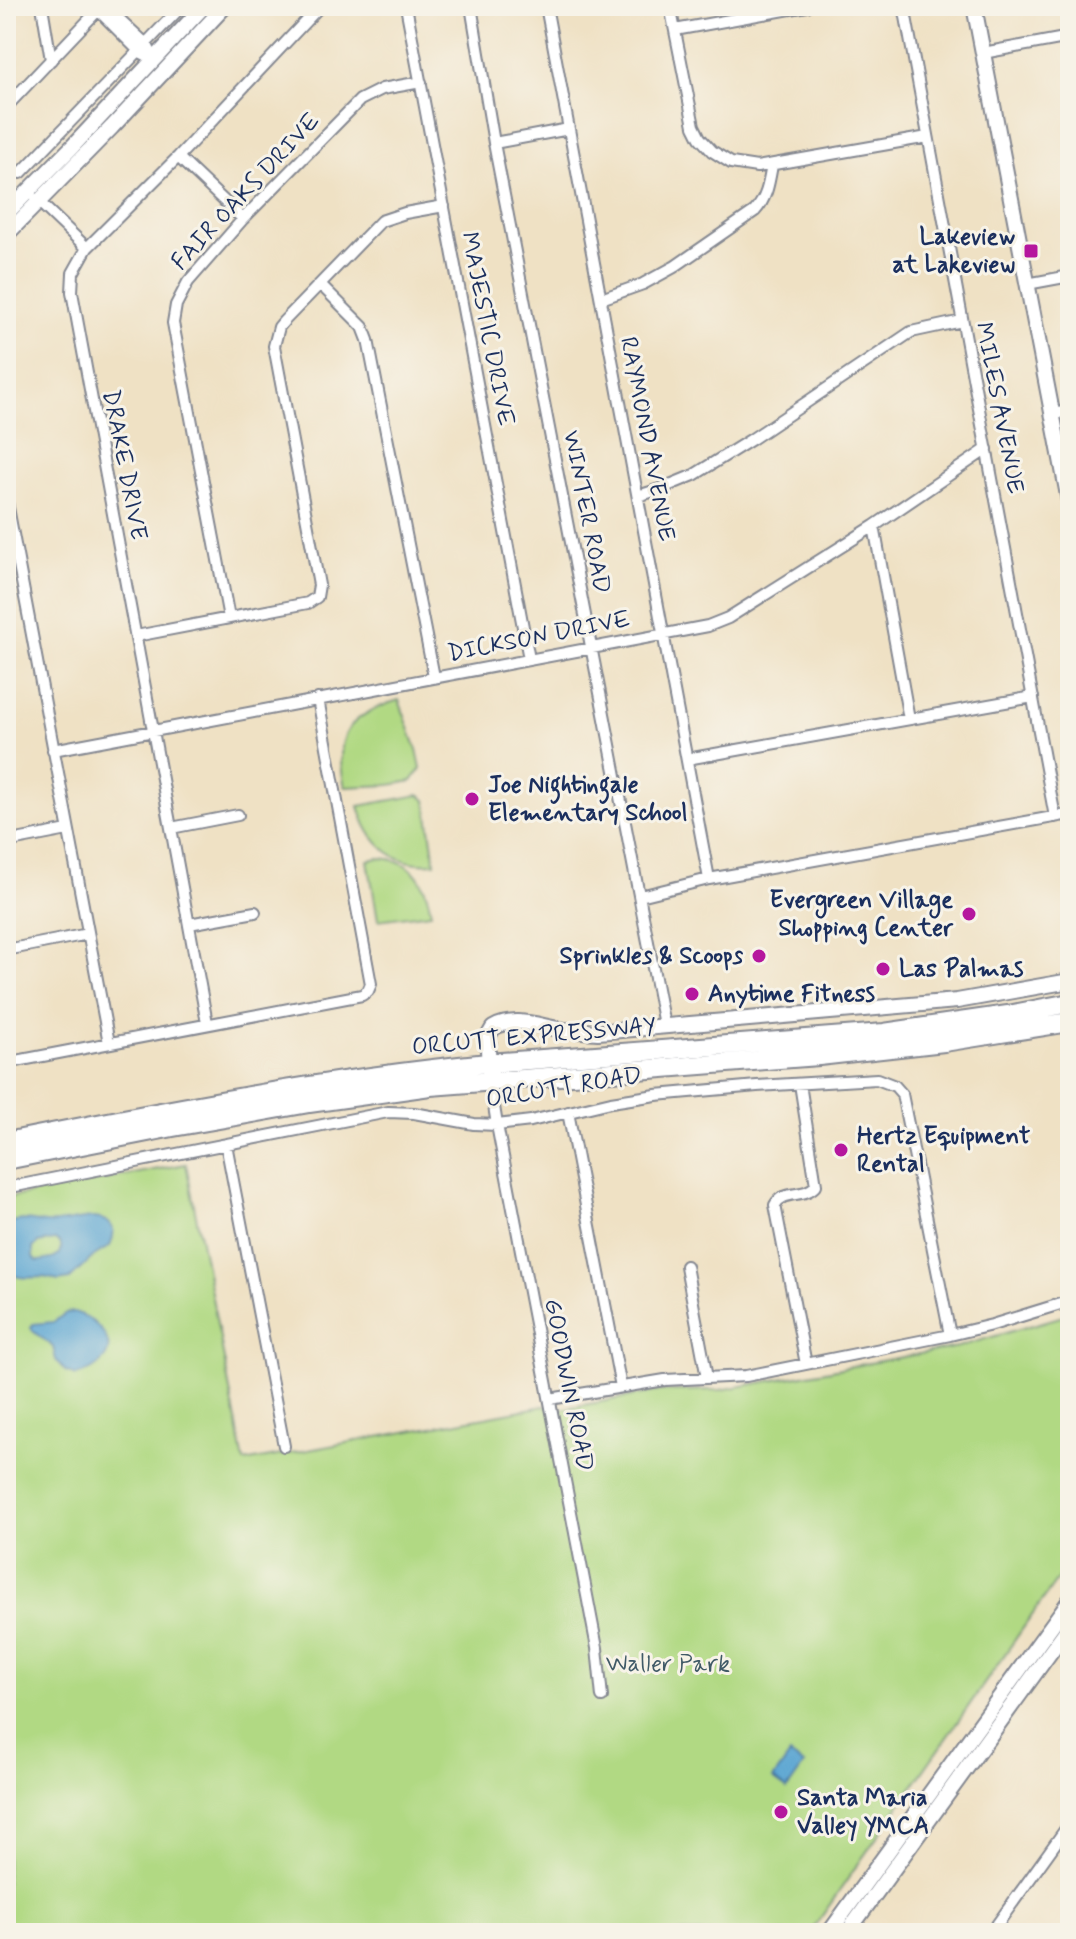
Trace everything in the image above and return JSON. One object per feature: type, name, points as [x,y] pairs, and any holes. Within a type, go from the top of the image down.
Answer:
[{"type":"highway","name":"ORCUTT EXPRESSWAY","points":[[6,1160],[309,1103],[430,1086],[489,1072],[884,1033],[1070,1003]]},
{"type":"highway","name":"ORCUTT EXPRESSWAY","points":[[6,1142],[308,1085],[426,1069],[489,1072],[834,1054],[944,1042],[1070,1022]]},
{"type":"main road","points":[[160,64],[204,6]]},
{"type":"main road","points":[[6,235],[33,196],[160,64],[225,6]]},
{"type":"main road","points":[[974,6],[1070,506]]},
{"type":"main road","points":[[6,214],[33,196]]},
{"type":"main road","name":"ORCUTT ROAD","points":[[489,1072],[489,1035],[493,1028],[506,1022],[598,1032],[957,1001],[1070,981]]},
{"type":"main road","points":[[829,1933],[1070,1600]]},
{"type":"main road","points":[[847,1933],[1070,1625]]},
{"type":"street","points":[[42,6],[51,60]]},
{"type":"street","points":[[6,146],[10,166],[17,174],[21,173],[182,6]]},
{"type":"street","name":"DRAKE DRIVE","points":[[207,1023],[72,292],[73,273],[87,248],[178,157],[320,6]]},
{"type":"street","name":"MAJESTIC DRIVE","points":[[406,6],[529,659]]},
{"type":"street","name":"WINTER ROAD","points":[[471,6],[494,143],[664,1025]]},
{"type":"street","name":"RAYMOND AVENUE","points":[[546,6],[709,879]]},
{"type":"street","points":[[670,6],[694,126],[708,148],[731,163],[757,167],[928,137]]},
{"type":"street","points":[[675,30],[807,6]]},
{"type":"street","name":"MILES AVENUE","points":[[904,6],[1055,817]]},
{"type":"street","points":[[6,107],[102,7],[160,64]]},
{"type":"street","points":[[983,53],[1070,37]]},
{"type":"street","name":"FAIR OAKS DRIVE","points":[[229,618],[173,323],[176,305],[188,282],[243,219],[360,100],[382,89],[421,82]]},
{"type":"street","points":[[494,143],[569,129]]},
{"type":"street","points":[[178,157],[243,219]]},
{"type":"street","points":[[601,299],[643,284],[674,267],[755,211],[766,195],[772,165]]},
{"type":"street","points":[[33,196],[87,248]]},
{"type":"street","points":[[136,636],[308,603],[317,597],[319,585],[274,346],[279,327],[381,221],[444,206]]},
{"type":"street","points":[[1027,284],[1070,276]]},
{"type":"street","points":[[320,284],[363,327],[368,340],[434,677]]},
{"type":"street","points":[[638,496],[694,475],[911,332],[962,321]]},
{"type":"street","points":[[1052,414],[1070,411]]},
{"type":"street","name":"DICKSON DRIVE","points":[[53,750],[708,626],[728,618],[874,526],[987,449]]},
{"type":"street","points":[[6,497],[8,523],[109,1043]]},
{"type":"street","points":[[874,526],[909,719]]},
{"type":"street","points":[[687,759],[1033,697]]},
{"type":"street","points":[[6,1063],[362,995],[368,991],[371,984],[318,699]]},
{"type":"street","points":[[640,896],[709,879],[1070,814]]},
{"type":"street","points":[[171,828],[238,815]]},
{"type":"street","points":[[6,842],[68,830]]},
{"type":"street","points":[[189,924],[255,912]]},
{"type":"street","points":[[6,950],[88,934]]},
{"type":"street","name":"GOODWIN ROAD","points":[[489,1072],[597,1648],[602,1697]]},
{"type":"street","name":"ORCUTT ROAD","points":[[6,1188],[388,1112],[497,1125],[656,1095],[885,1080],[902,1094],[907,1112],[950,1335]]},
{"type":"street","points":[[800,1084],[816,1185],[810,1191],[782,1196],[775,1205],[806,1364]]},
{"type":"street","points":[[568,1112],[621,1387]]},
{"type":"street","points":[[226,1144],[284,1446]]},
{"type":"street","points":[[686,1266],[707,1378]]},
{"type":"street","points":[[550,1399],[665,1380],[746,1376],[950,1335],[1070,1301]]},
{"type":"street","points":[[991,1933],[1070,1823]]},
{"type":"green space","points":[[399,700],[421,768],[412,781],[345,787],[341,753],[348,729],[368,712]]},
{"type":"green space","points":[[419,795],[426,800],[435,863],[408,861],[386,850],[369,832],[359,806]]},
{"type":"green space","points":[[379,858],[401,863],[416,874],[426,891],[431,913],[378,920],[368,860]]},
{"type":"green space","name":"Waller Park","points":[[186,1164],[244,1462],[544,1406],[562,1409],[660,1391],[720,1390],[958,1347],[1070,1314],[1070,1561],[810,1933],[6,1933],[6,1198]]},
{"type":"water","points":[[90,1218],[110,1224],[112,1240],[110,1246],[94,1256],[70,1279],[58,1281],[45,1277],[18,1277],[6,1271],[7,1224],[20,1220],[50,1223]],"holes":[[[60,1242],[61,1252],[55,1258],[37,1261],[33,1257],[33,1248],[38,1243]]]},
{"type":"water","points":[[74,1312],[95,1324],[108,1344],[108,1352],[101,1362],[76,1376],[65,1371],[56,1360],[53,1347],[31,1328],[33,1324],[53,1322],[66,1313]]},
{"type":"water","points":[[790,1755],[804,1765],[787,1789],[773,1779]]},
{"type":"place","name":"Lakeview at Lakeview","points":[[1031,251]]},
{"type":"place","name":"Joe Nightingale Elementary School","points":[[472,799]]},
{"type":"place","name":"Evergreen Village Shopping Center","points":[[969,914]]},
{"type":"place","name":"Sprinkles & Scoops","points":[[759,956]]},
{"type":"place","name":"Las Palmas","points":[[883,969]]},
{"type":"place","name":"Anytime Fitness","points":[[692,994]]},
{"type":"place","name":"Hertz Equipment Rental","points":[[841,1150]]},
{"type":"place","name":"Santa Maria Valley YMCA","points":[[781,1812]]}]
